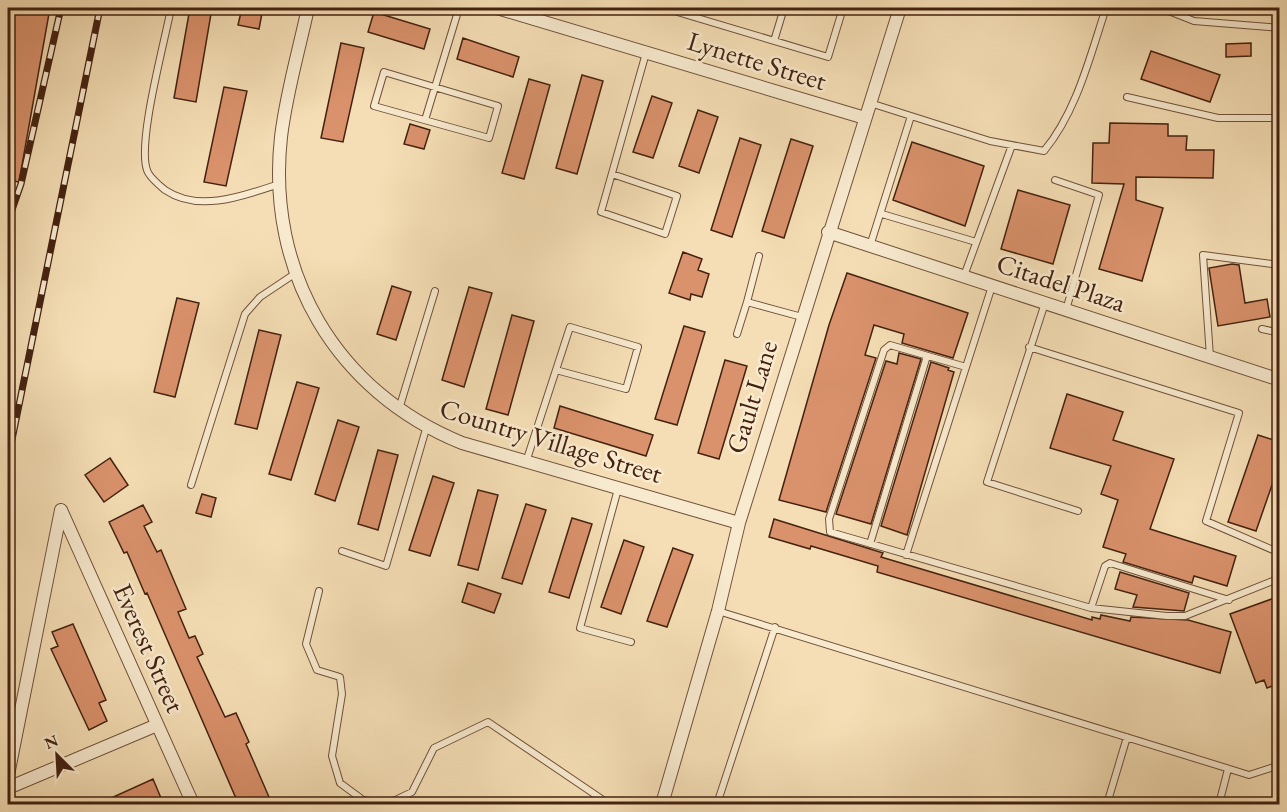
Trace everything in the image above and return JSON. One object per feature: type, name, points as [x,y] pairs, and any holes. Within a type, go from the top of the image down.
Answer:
[{"type":"street","name":"Country Village Street","points":[[308,8],[281,136],[280,212],[300,286],[339,352],[362,379],[426,429],[462,443],[739,523]]},
{"type":"street","name":"Lynette Street","points":[[497,8],[865,118]]},
{"type":"street","name":"Gault Lane","points":[[662,804],[718,610],[739,523],[828,232],[900,8]]},
{"type":"street","name":"Citadel Plaza","points":[[828,232],[1280,380]]},
{"type":"street","name":"Everest Street","points":[[8,775],[61,510],[193,804]]},
{"type":"street","points":[[8,788],[157,725]]},
{"type":"lane","points":[[171,8],[145,139],[147,170],[159,186],[177,198],[200,202],[242,197],[279,183]]},
{"type":"lane","points":[[425,120],[459,8]]},
{"type":"lane","points":[[664,8],[828,57],[843,8]]},
{"type":"lane","points":[[774,41],[784,8]]},
{"type":"lane","points":[[870,103],[1012,145],[1044,151],[1057,135],[1080,84],[1106,8]]},
{"type":"lane","points":[[1161,8],[1194,21],[1280,28]]},
{"type":"lane","points":[[612,174],[677,195],[665,234],[601,212],[646,52]]},
{"type":"lane","points":[[384,72],[435,87],[498,106],[489,138],[374,106],[384,72]]},
{"type":"lane","points":[[1127,97],[1218,118],[1280,118]]},
{"type":"lane","points":[[870,246],[882,214],[911,116]]},
{"type":"lane","points":[[964,276],[1012,145]]},
{"type":"lane","points":[[1055,180],[1099,195],[1066,310]]},
{"type":"lane","points":[[882,214],[976,242]]},
{"type":"lane","points":[[1210,358],[1203,255],[1280,264]]},
{"type":"lane","points":[[737,334],[759,256]]},
{"type":"lane","points":[[190,485],[245,314],[260,297],[296,273]]},
{"type":"lane","points":[[906,555],[992,285]]},
{"type":"lane","points":[[398,409],[435,291]]},
{"type":"lane","points":[[747,302],[802,317]]},
{"type":"lane","points":[[1045,303],[987,482],[1078,512]]},
{"type":"lane","points":[[526,462],[570,327],[638,347],[626,389],[556,370]]},
{"type":"lane","points":[[1262,329],[1280,333]]},
{"type":"lane","points":[[966,367],[890,345],[884,350],[829,519],[830,532],[1091,608],[1185,616],[1280,578]]},
{"type":"lane","points":[[1029,347],[1239,413],[1206,521],[1280,553]]},
{"type":"lane","points":[[870,544],[927,356]]},
{"type":"lane","points":[[342,551],[386,566],[426,429]]},
{"type":"lane","points":[[618,488],[580,628],[631,642]]},
{"type":"lane","points":[[1091,608],[1105,566],[1110,563],[1229,600]]},
{"type":"lane","points":[[319,591],[306,644],[317,670],[339,677],[342,694],[332,756],[340,783],[363,800],[387,804],[412,792],[434,748],[488,722],[609,804]]},
{"type":"lane","points":[[718,610],[1228,769],[1250,775],[1280,765]]},
{"type":"lane","points":[[717,804],[775,627]]},
{"type":"lane","points":[[1107,804],[1127,737]]},
{"type":"lane","points":[[1219,804],[1228,769]]},
{"type":"building","points":[[8,8],[50,8],[19,182],[8,180]]},
{"type":"building","points":[[190,8],[212,8],[196,102],[174,98]]},
{"type":"building","points":[[242,8],[263,8],[259,29],[238,25]]},
{"type":"building","points":[[374,12],[430,29],[424,49],[368,32]]},
{"type":"building","points":[[463,38],[519,57],[513,77],[457,59]]},
{"type":"building","points":[[341,43],[364,48],[343,142],[321,138]]},
{"type":"building","points":[[1251,43],[1251,56],[1226,57],[1226,44]]},
{"type":"building","points":[[1151,51],[1220,75],[1210,102],[1141,79]]},
{"type":"building","points":[[582,75],[603,81],[577,174],[556,168]]},
{"type":"building","points":[[529,79],[550,85],[524,179],[502,173]]},
{"type":"building","points":[[224,87],[247,91],[226,186],[204,182]]},
{"type":"building","points":[[652,96],[672,103],[653,158],[633,152]]},
{"type":"building","points":[[698,110],[718,117],[699,173],[679,166]]},
{"type":"building","points":[[1110,123],[1168,124],[1168,136],[1187,136],[1186,150],[1214,150],[1213,178],[1136,177],[1136,200],[1163,208],[1142,281],[1099,269],[1124,184],[1092,183],[1093,143],[1109,143]]},
{"type":"building","points":[[410,124],[430,130],[424,149],[404,144]]},
{"type":"building","points":[[740,138],[761,145],[732,237],[711,230]]},
{"type":"building","points":[[791,139],[813,146],[784,238],[762,231]]},
{"type":"building","points":[[912,142],[984,166],[965,226],[893,200]]},
{"type":"building","points":[[1018,190],[1070,205],[1053,264],[1001,249]]},
{"type":"building","points":[[683,252],[702,259],[698,270],[709,274],[702,297],[691,294],[690,300],[669,293]]},
{"type":"building","points":[[1239,265],[1245,303],[1267,299],[1270,317],[1218,326],[1209,268]]},
{"type":"building","points":[[847,273],[968,313],[953,358],[902,343],[904,334],[874,325],[865,355],[876,358],[826,512],[779,500],[829,325]]},
{"type":"building","points":[[392,286],[411,292],[396,340],[377,334]]},
{"type":"building","points":[[469,287],[492,293],[464,387],[442,380]]},
{"type":"building","points":[[177,298],[199,303],[175,397],[154,392]]},
{"type":"building","points":[[512,315],[534,321],[508,415],[486,409]]},
{"type":"building","points":[[684,326],[705,332],[677,425],[655,419]]},
{"type":"building","points":[[259,330],[281,335],[257,429],[235,424]]},
{"type":"building","points":[[899,353],[921,359],[871,524],[836,514],[886,361],[897,364]]},
{"type":"building","points":[[725,360],[747,366],[719,459],[698,453]]},
{"type":"building","points":[[931,362],[954,372],[907,535],[881,526]]},
{"type":"building","points":[[297,382],[319,388],[291,480],[269,474]]},
{"type":"building","points":[[1067,394],[1123,412],[1113,440],[1174,459],[1150,529],[1236,556],[1227,586],[1194,576],[1192,583],[1123,562],[1126,554],[1103,547],[1118,500],[1101,494],[1111,466],[1050,448]]},
{"type":"building","points":[[560,406],[653,435],[646,456],[554,428]]},
{"type":"building","points":[[338,420],[359,427],[335,501],[315,494]]},
{"type":"building","points":[[1258,435],[1280,442],[1280,462],[1256,531],[1228,522]]},
{"type":"building","points":[[378,450],[398,455],[378,530],[358,524]]},
{"type":"building","points":[[110,458],[128,485],[104,502],[85,475]]},
{"type":"building","points":[[433,476],[454,483],[430,556],[409,550]]},
{"type":"building","points":[[478,490],[498,495],[478,570],[458,565]]},
{"type":"building","points":[[202,494],[216,498],[211,517],[196,513]]},
{"type":"building","points":[[526,504],[546,510],[522,584],[502,578]]},
{"type":"building","points":[[143,505],[152,522],[144,526],[157,552],[161,550],[186,609],[178,612],[189,638],[195,636],[203,654],[197,657],[225,717],[236,713],[249,742],[246,744],[272,804],[241,804],[235,796],[147,593],[145,594],[127,552],[124,553],[109,522]]},
{"type":"building","points":[[572,518],[592,524],[569,598],[549,592]]},
{"type":"building","points":[[774,519],[883,553],[881,557],[1092,620],[1092,617],[1100,619],[1101,615],[1130,621],[1131,617],[1188,620],[1231,632],[1220,673],[877,572],[878,566],[811,546],[810,549],[769,537]]},
{"type":"building","points":[[624,540],[644,547],[621,614],[601,607]]},
{"type":"building","points":[[673,548],[693,555],[667,627],[647,621]]},
{"type":"building","points":[[1120,572],[1189,593],[1184,611],[1133,607],[1137,595],[1115,589]]},
{"type":"building","points":[[468,583],[501,594],[494,613],[462,602]]},
{"type":"building","points":[[1280,596],[1280,683],[1267,688],[1264,680],[1256,683],[1230,614]]},
{"type":"building","points":[[73,624],[106,700],[99,703],[107,721],[89,730],[51,649],[58,646],[52,632]]},
{"type":"building","points":[[153,779],[161,798],[147,804],[98,804]]},
{"type":"railway","points":[[8,221],[21,184],[61,8]]},
{"type":"railway","points":[[8,459],[100,8]]}]
